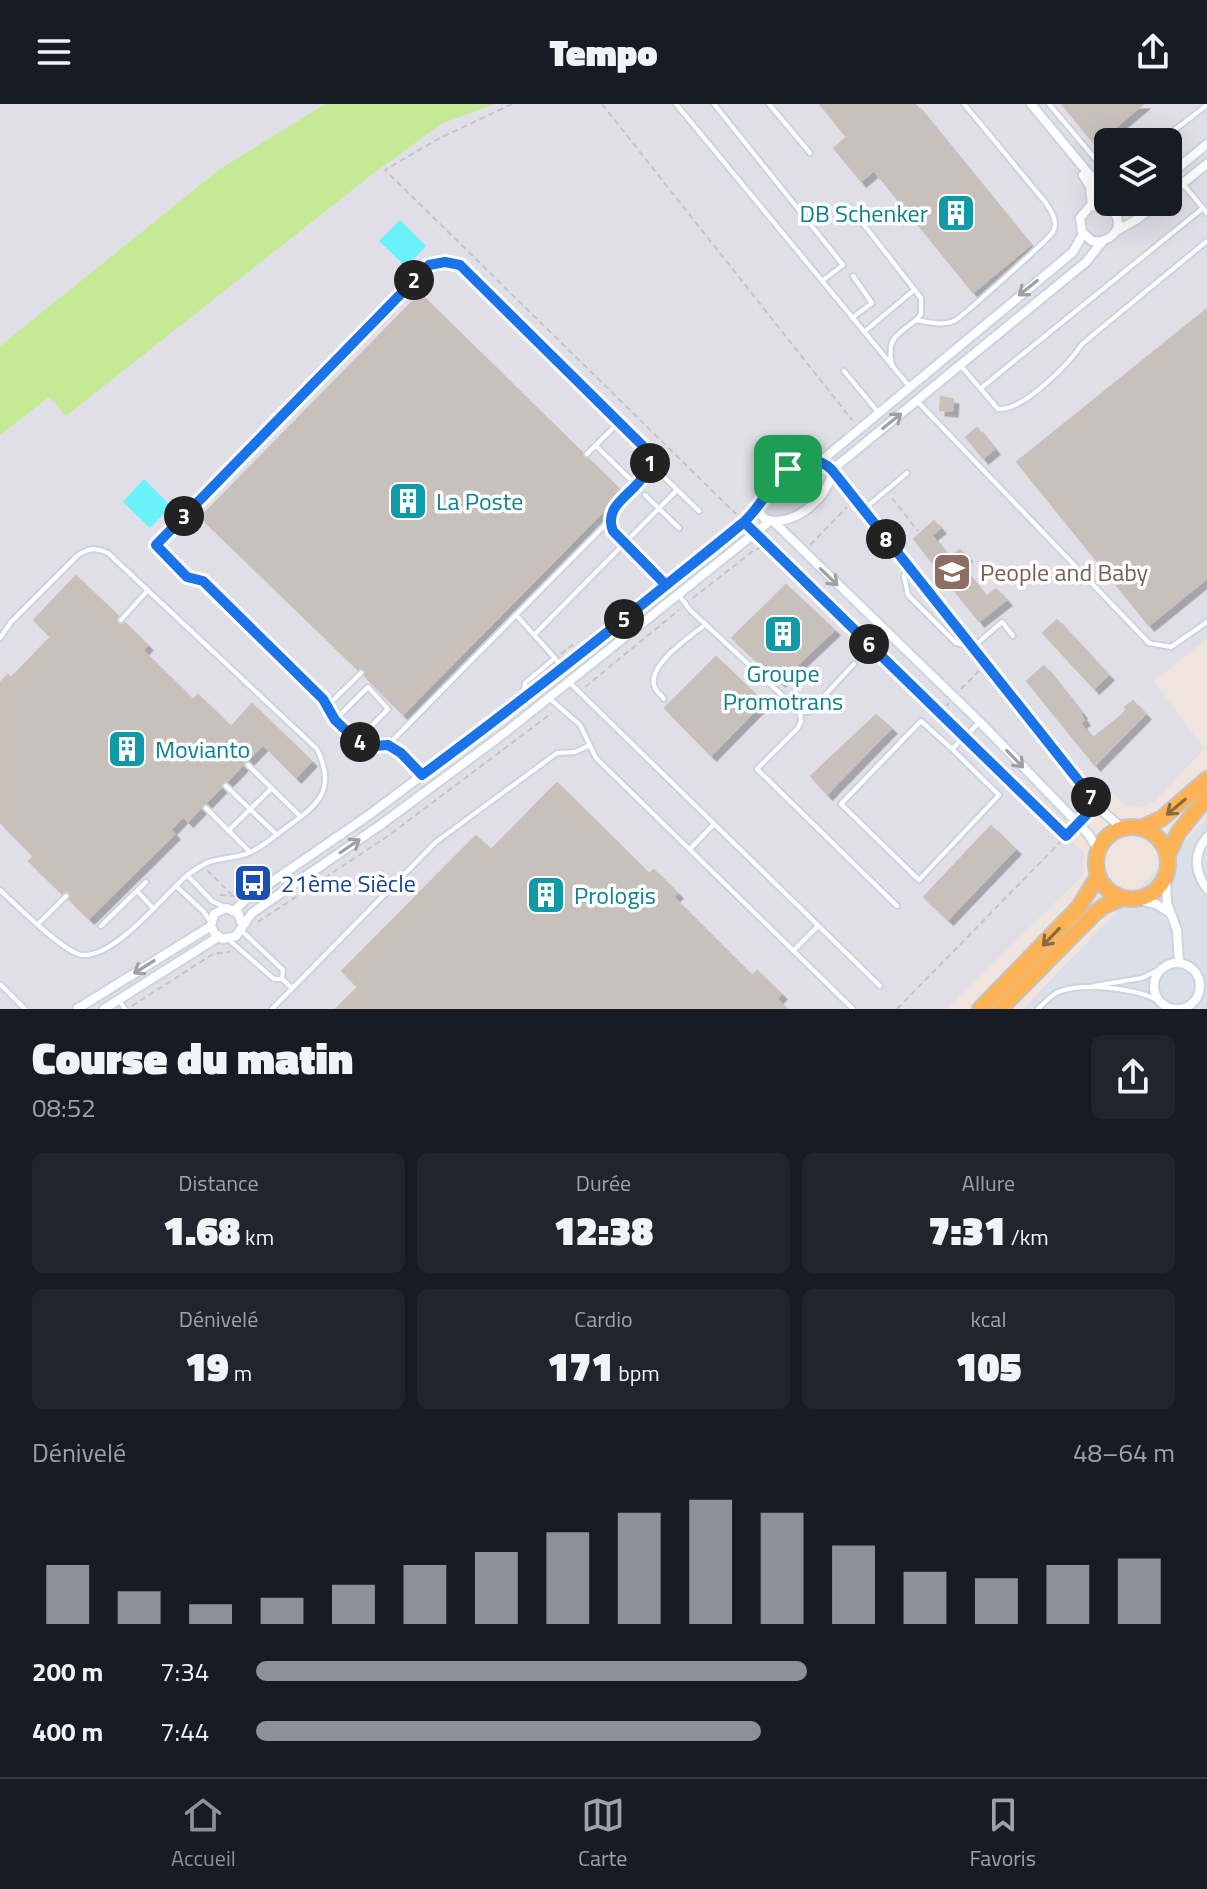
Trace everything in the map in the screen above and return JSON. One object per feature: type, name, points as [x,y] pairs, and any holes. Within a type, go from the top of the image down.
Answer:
[{"type":"main road","points":[[1129,899],[1108,891],[1098,876],[1098,850],[1106,838],[1122,828],[1141,828],[1161,819],[1207,779]]},
{"type":"main road","points":[[1000,1009],[1104,906],[1155,892],[1166,878],[1168,855],[1178,833],[1207,797]]},
{"type":"main road","points":[[1141,828],[1160,839],[1168,855]]},
{"type":"main road","points":[[980,1009],[1079,907],[1098,876]]},
{"type":"street","points":[[1031,104],[1094,181]]},
{"type":"street","points":[[1182,165],[1207,144]]},
{"type":"street","points":[[77,1009],[211,924],[214,914],[244,901],[523,699],[744,522],[760,505],[774,481],[788,469],[801,461],[821,461],[1073,252],[1083,234],[1080,218],[1083,211],[1092,205],[1090,186],[1070,154]]},
{"type":"street","points":[[1182,184],[1207,164]]},
{"type":"street","points":[[1116,216],[1116,231]]},
{"type":"street","points":[[104,1009],[223,938],[236,936],[252,913],[379,826],[549,698],[772,521],[793,517],[810,508],[829,485],[832,471],[1086,262],[1102,242],[1141,216]]},
{"type":"street","points":[[1083,234],[1092,241],[1102,242]]},
{"type":"street","points":[[821,461],[1101,810],[1122,828]]},
{"type":"street","points":[[760,505],[760,513],[765,519],[772,521],[980,722],[1078,823],[1098,850]]},
{"type":"street","points":[[1207,837],[1198,850],[1196,865],[1207,889]]},
{"type":"street","points":[[1166,878],[1167,903],[1177,930],[1179,963]]},
{"type":"street","points":[[1129,899],[1156,904],[1173,917]]},
{"type":"street","points":[[230,909],[240,916],[242,929]]},
{"type":"street","points":[[211,924],[223,938]]},
{"type":"street","points":[[1179,963],[1191,968],[1203,980],[1195,999],[1178,1009],[1160,1002],[1154,981],[1160,969],[1179,963]]},
{"type":"lane","points":[[676,104],[909,386]]},
{"type":"lane","points":[[714,104],[843,265],[822,281]]},
{"type":"lane","points":[[769,104],[810,153]]},
{"type":"lane","points":[[916,320],[939,324],[952,322],[963,315],[1048,241],[1055,229],[1055,219],[1046,203],[964,104]]},
{"type":"lane","points":[[1049,104],[1094,157]]},
{"type":"lane","points":[[1177,128],[1207,105]]},
{"type":"lane","points":[[981,389],[1205,211],[1182,184]]},
{"type":"lane","points":[[850,207],[922,304],[921,314],[890,344],[892,366]]},
{"type":"lane","points":[[960,364],[998,409],[1015,407],[1072,361],[1082,344],[1207,241]]},
{"type":"lane","points":[[388,745],[609,521],[612,511],[647,474],[651,461],[647,450],[460,265],[445,262],[429,265],[156,545],[187,577],[203,581],[328,705],[335,720],[357,741],[373,746],[388,745],[401,753],[422,775]]},
{"type":"lane","points":[[852,318],[872,303],[853,276]]},
{"type":"lane","points":[[864,332],[914,290]]},
{"type":"lane","points":[[844,371],[878,412]]},
{"type":"lane","points":[[917,401],[1149,643],[1171,647],[1207,622]]},
{"type":"lane","points":[[587,454],[619,422]]},
{"type":"lane","points":[[596,446],[630,479]]},
{"type":"lane","points":[[862,510],[907,473]]},
{"type":"lane","points":[[663,476],[699,511]]},
{"type":"lane","points":[[535,634],[677,490]]},
{"type":"lane","points":[[645,495],[679,528]]},
{"type":"lane","points":[[609,521],[613,531],[666,585]]},
{"type":"lane","points":[[0,638],[11,622],[86,549],[97,548],[108,553],[317,749],[324,764],[326,780],[322,795],[312,808],[277,835],[250,852],[202,865],[187,875],[117,942],[96,952],[82,955],[68,950],[0,890]]},
{"type":"lane","points":[[909,567],[904,576],[908,595],[956,643],[973,647],[1002,622],[1013,636]]},
{"type":"lane","points":[[121,620],[148,590]]},
{"type":"lane","points":[[678,593],[706,624],[800,712],[798,728],[757,769],[897,906]]},
{"type":"lane","points":[[516,615],[563,667]]},
{"type":"lane","points":[[664,699],[655,688],[655,673],[661,663],[706,624]]},
{"type":"lane","points":[[523,699],[525,683],[555,658]]},
{"type":"lane","points":[[800,712],[809,712],[854,664]]},
{"type":"lane","points":[[328,705],[361,673]]},
{"type":"lane","points":[[569,682],[880,986]]},
{"type":"lane","points":[[335,720],[368,687],[388,709],[357,741]]},
{"type":"lane","points":[[549,698],[580,725],[596,758],[853,1009]]},
{"type":"lane","points":[[921,721],[952,749],[999,795],[919,880],[841,804],[921,721]]},
{"type":"lane","points":[[952,749],[980,722]]},
{"type":"lane","points":[[272,1009],[436,842],[557,753],[575,752],[590,745]]},
{"type":"lane","points":[[248,765],[301,817]]},
{"type":"lane","points":[[226,786],[277,835]]},
{"type":"lane","points":[[228,831],[272,788]]},
{"type":"lane","points":[[206,808],[250,852]]},
{"type":"lane","points":[[690,849],[714,824]]},
{"type":"lane","points":[[187,875],[212,901],[230,909]]},
{"type":"lane","points":[[101,926],[146,882]]},
{"type":"lane","points":[[176,886],[203,911],[211,924]]},
{"type":"lane","points":[[137,892],[153,908]]},
{"type":"lane","points":[[38,924],[66,896]]},
{"type":"lane","points":[[793,951],[818,926]]},
{"type":"lane","points":[[242,929],[283,970],[282,979]]},
{"type":"lane","points":[[223,938],[240,947],[274,979],[282,979],[293,988]]},
{"type":"lane","points":[[1038,1009],[1057,993],[1131,981],[1160,969]]},
{"type":"lane","points":[[0,984],[25,1009]]},
{"type":"lane","points":[[1082,987],[1132,991],[1160,1002]]},
{"type":"lane","points":[[119,1000],[126,1009]]},
{"type":"path","points":[[512,104],[438,139],[385,170],[744,522]]},
{"type":"path","points":[[602,104],[858,428]]},
{"type":"path","points":[[886,490],[918,531]]},
{"type":"path","points":[[789,566],[854,499]]},
{"type":"path","points":[[755,534],[1066,836]]},
{"type":"path","points":[[939,713],[986,664]]},
{"type":"path","points":[[897,1009],[1078,823]]},
{"type":"path","points":[[202,865],[232,894]]},
{"type":"path","points":[[242,929],[259,923]]},
{"type":"path","points":[[126,1009],[213,954],[235,952],[240,947]]},
{"type":"shaded area","points":[[0,104],[1207,104],[1207,639],[1154,681],[1204,749],[1155,801],[1143,807],[1125,805],[1110,791],[1078,823],[1066,836],[1084,853],[1083,875],[947,1009],[0,1009]]},
{"type":"shaded area","points":[[1207,818],[1207,1009],[1023,1009]]},
{"type":"green space","points":[[325,104],[494,104],[441,124],[370,176],[66,416],[49,397],[0,435],[0,346],[220,169]]},
{"type":"water","points":[[400,220],[426,246],[406,267],[379,241]]},
{"type":"water","points":[[144,479],[171,506],[150,528],[123,502]]},
{"type":"building","name":"DB Schenker","points":[[820,104],[915,104],[1030,245],[973,292],[874,170],[861,181],[834,148],[847,137]]},
{"type":"building","points":[[1062,104],[1143,104],[1114,128],[1094,128],[1094,143]]},
{"type":"building","name":"La Poste","points":[[420,294],[622,492],[403,714],[365,676],[364,669],[358,669],[201,517]]},
{"type":"building","points":[[1207,309],[1207,578],[1149,625],[1017,462]]},
{"type":"building","points":[[941,397],[953,399],[952,411],[940,410]]},
{"type":"building","points":[[977,428],[994,449],[983,458],[966,437]]},
{"type":"building","name":"People and Baby","points":[[934,521],[940,528],[931,535],[949,558],[960,550],[966,556],[958,563],[986,597],[996,589],[1006,600],[979,621],[914,539]]},
{"type":"building","name":"Movianto","points":[[76,576],[118,616],[117,623],[125,623],[147,645],[142,650],[193,700],[198,695],[231,727],[252,704],[311,761],[296,777],[263,744],[188,821],[183,816],[170,830],[174,834],[89,918],[70,900],[69,892],[62,893],[29,861],[34,856],[0,822],[0,683],[8,675],[11,678],[51,637],[34,620]]},
{"type":"building","name":"Groupe Promotrans","points":[[786,585],[834,630],[780,681],[732,638]]},
{"type":"building","points":[[1057,620],[1108,675],[1094,688],[1043,633]]},
{"type":"building","name":"Groupe Promotrans","points":[[716,657],[763,702],[711,755],[665,708]]},
{"type":"building","points":[[1044,666],[1081,713],[1084,720],[1080,723],[1092,739],[1122,715],[1127,709],[1125,707],[1133,701],[1145,714],[1095,765],[1027,681]]},
{"type":"building","name":"Groupe Promotrans","points":[[876,715],[891,728],[827,794],[811,776]]},
{"type":"building","name":"Prologis","points":[[557,783],[649,874],[654,870],[677,893],[673,897],[752,976],[757,971],[781,994],[776,999],[787,1009],[336,1009],[358,987],[342,971],[476,836],[491,850]]},
{"type":"building","points":[[991,826],[1015,849],[948,919],[924,897]]},
{"type":"place","name":"DB Schenker","points":[[956,213]]},
{"type":"place","name":"La Poste","points":[[408,501]]},
{"type":"place","name":"People and Baby","points":[[952,572]]},
{"type":"place","name":"Groupe Promotrans","points":[[783,634]]},
{"type":"place","name":"Movianto","points":[[127,749]]},
{"type":"place","name":"21ème Siècle","points":[[253,883]]},
{"type":"place","name":"Prologis","points":[[546,895]]},
{"type":"route","points":[[788,469],[774,481],[760,505],[744,522],[666,585],[613,531],[609,521],[612,511],[647,474],[651,461],[647,450],[460,265],[445,262],[429,265],[156,545],[187,577],[203,581],[323,699],[335,720],[357,741],[373,746],[388,745],[401,753],[422,775],[496,720],[666,585],[744,522],[1066,836],[1097,804],[832,470],[824,462],[814,459],[801,461],[788,469]]}]
